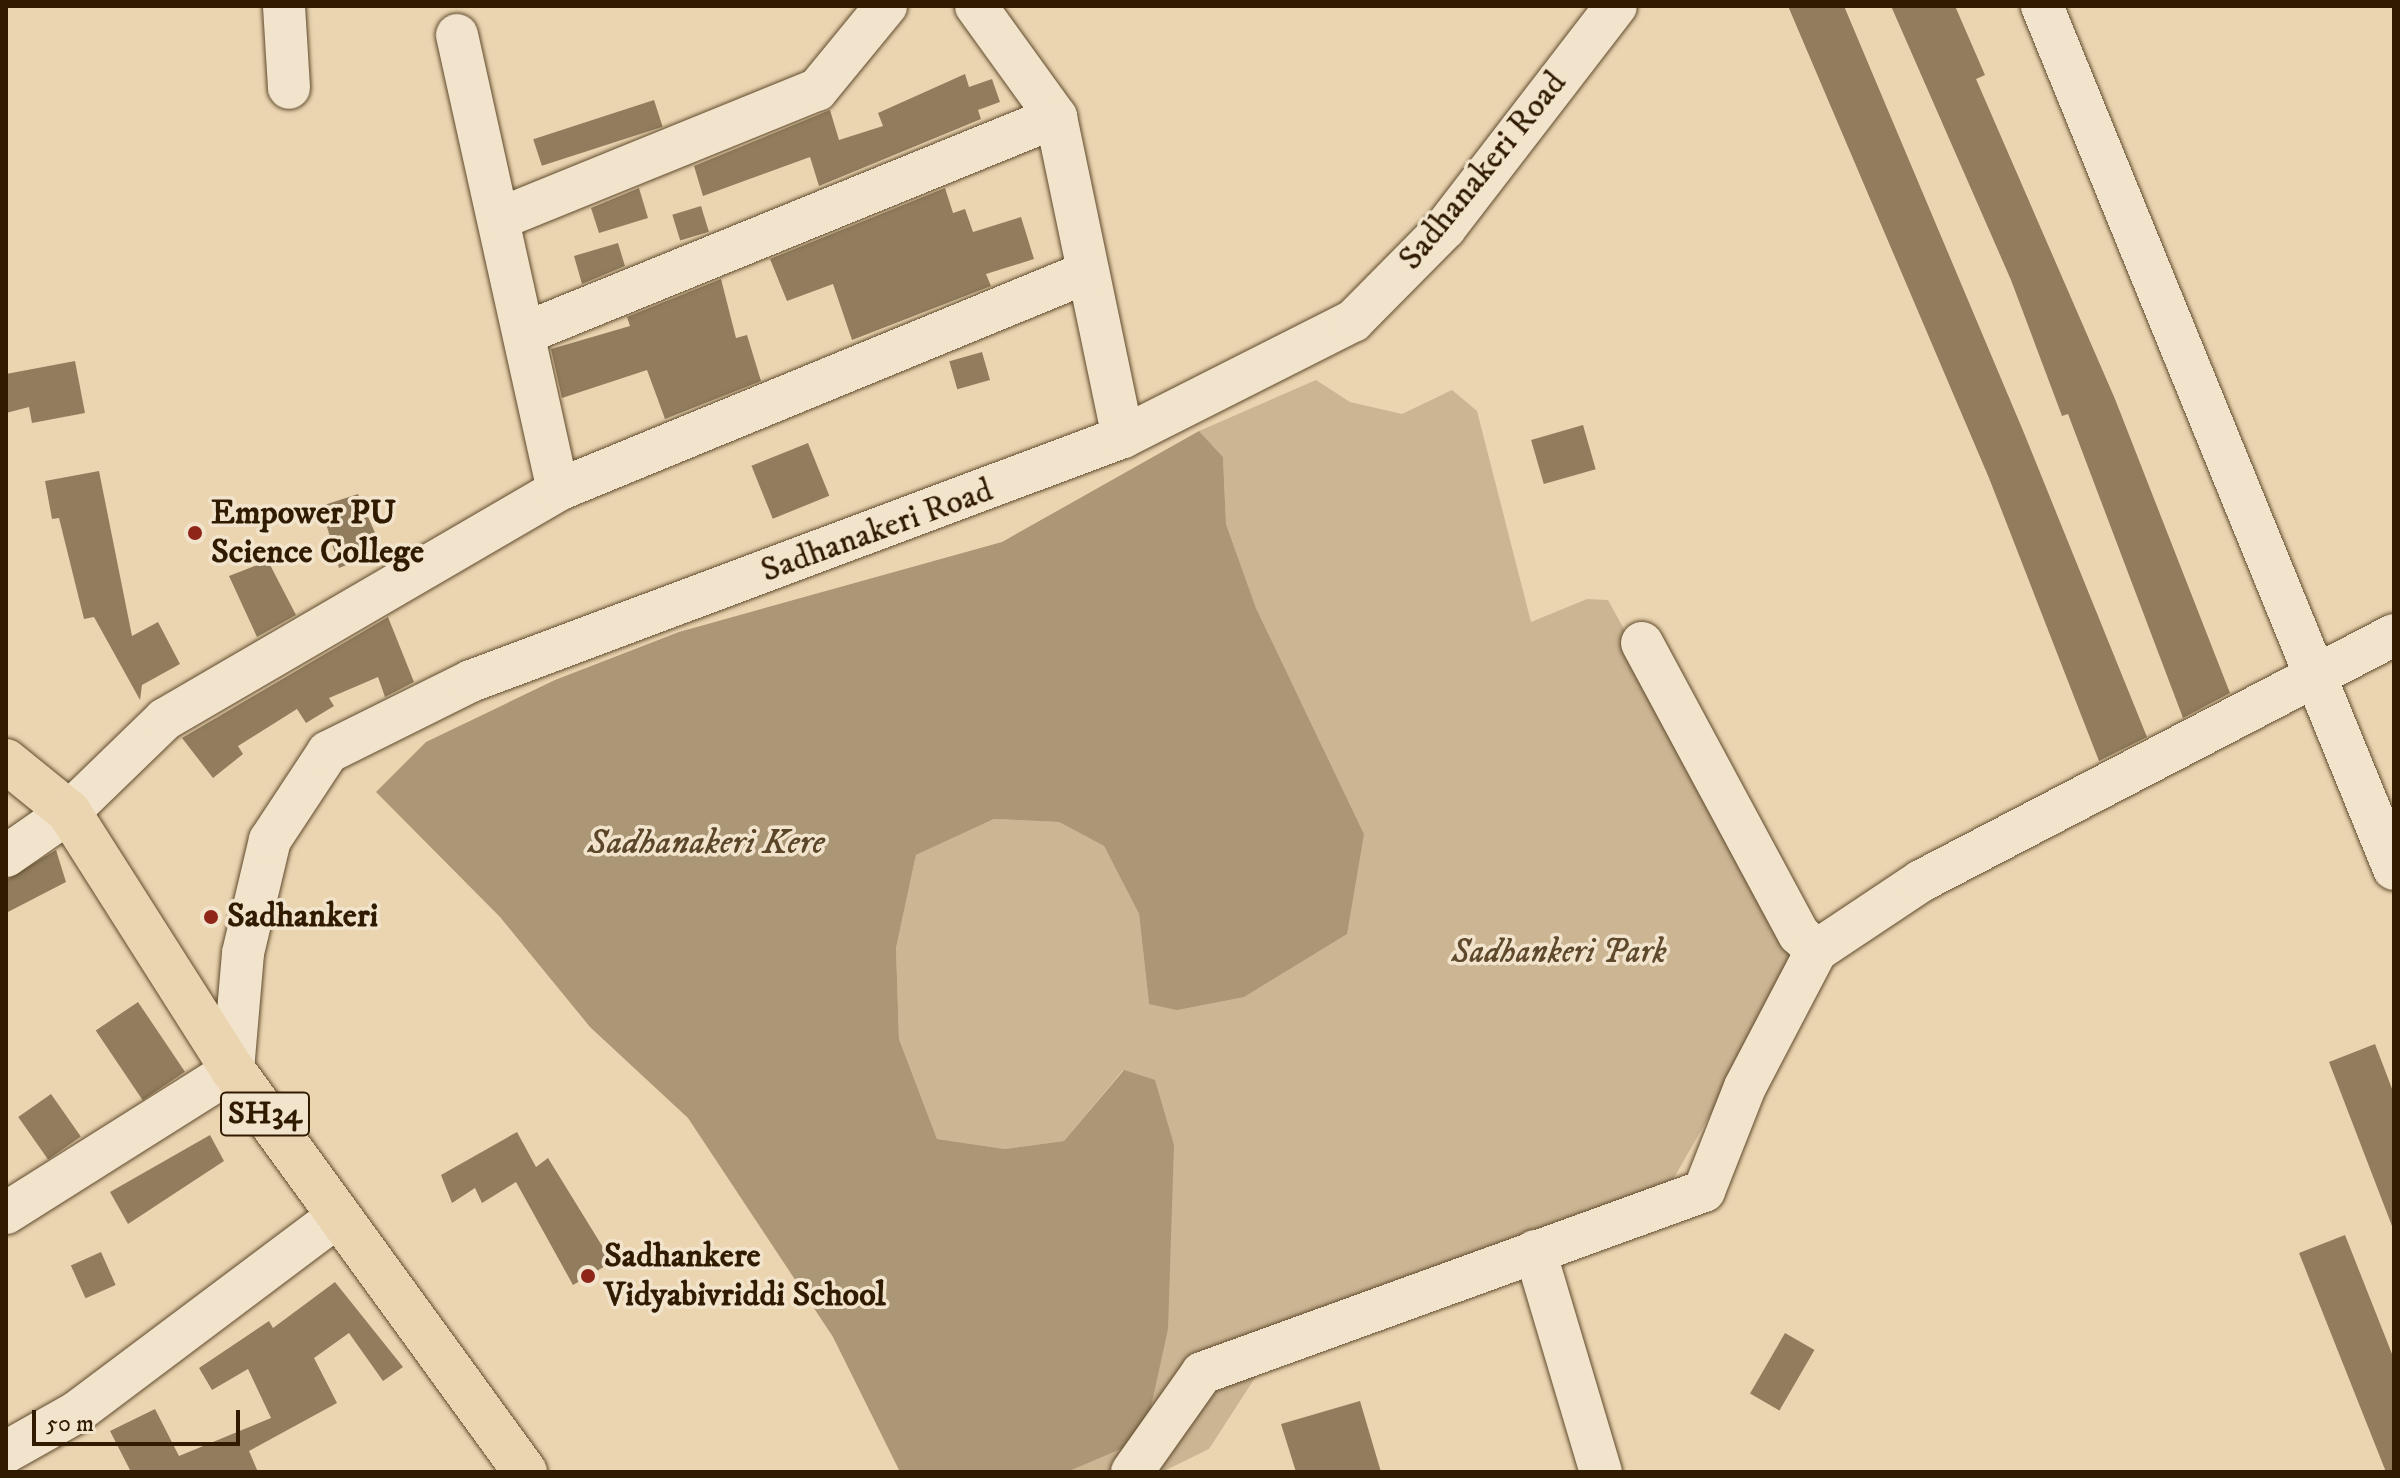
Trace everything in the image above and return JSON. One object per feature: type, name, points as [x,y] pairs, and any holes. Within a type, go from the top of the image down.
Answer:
[{"type":"main road","name":"SH34","points":[[6,761],[69,812],[233,1070],[525,1472]]},
{"type":"street","points":[[284,6],[289,88]]},
{"type":"street","points":[[501,218],[817,90],[886,6]]},
{"type":"street","points":[[976,6],[1056,117],[1123,437]]},
{"type":"street","name":"Sadhanakeri Road","points":[[233,1070],[243,953],[270,840],[328,752],[471,681],[1123,437],[1353,321],[1445,228],[1616,6]]},
{"type":"street","points":[[2042,6],[2394,869]]},
{"type":"street","points":[[457,35],[501,218],[558,490]]},
{"type":"street","points":[[525,333],[1056,117]]},
{"type":"street","points":[[6,856],[69,812],[165,719],[558,490],[1088,272]]},
{"type":"street","points":[[1132,1472],[1202,1373],[1704,1191],[1745,1087],[1816,951],[1921,881],[2394,635]]},
{"type":"street","points":[[1642,643],[1799,934],[1816,951]]},
{"type":"street","points":[[6,1213],[233,1070]]},
{"type":"street","points":[[6,1452],[77,1412],[339,1215]]},
{"type":"street","points":[[1535,1251],[1601,1472]]},
{"type":"green space","name":"Sadhankeri Park","points":[[1316,380],[1350,402],[1402,414],[1452,390],[1477,411],[1531,622],[1587,599],[1608,600],[1802,954],[1651,1218],[1273,1350],[1209,1449],[1162,1472],[1067,1472],[1144,1438],[1123,1070],[1064,1141],[1005,1149],[937,1139],[899,1039],[896,948],[916,855],[994,819],[1059,822],[1104,846],[1139,914],[1149,1004],[1364,834],[1256,608],[1226,524],[1223,457],[1199,431]]},
{"type":"water","name":"Sadhanakeri Kere","points":[[1199,431],[1223,457],[1226,524],[1256,608],[1364,834],[1347,934],[1244,997],[1177,1010],[1149,1004],[1139,914],[1104,846],[1059,822],[994,819],[916,855],[896,948],[899,1039],[937,1139],[1005,1149],[1064,1141],[1124,1070],[1155,1080],[1174,1145],[1168,1329],[1144,1439],[1067,1472],[900,1472],[833,1337],[688,1118],[590,1027],[500,917],[376,792],[426,742],[555,680],[679,632],[1002,542]]},
{"type":"building","points":[[1788,6],[1844,6],[2024,433],[2147,737],[2099,761],[1989,478]]},
{"type":"building","points":[[1891,6],[1955,6],[1985,75],[1976,79],[2115,399],[2230,693],[2183,718],[2068,414],[2062,416],[2011,280]]},
{"type":"building","points":[[965,74],[969,87],[992,79],[1000,102],[978,110],[981,119],[819,186],[810,157],[703,196],[694,166],[830,110],[839,140],[883,126],[878,113]]},
{"type":"building","points":[[654,100],[663,127],[542,166],[533,139]]},
{"type":"building","points":[[639,188],[648,218],[599,233],[591,208]]},
{"type":"building","points":[[945,188],[953,213],[965,209],[973,232],[1021,217],[1034,259],[986,274],[991,286],[852,340],[833,284],[787,301],[770,259]]},
{"type":"building","points":[[701,206],[709,232],[680,241],[672,215]]},
{"type":"building","points":[[618,243],[625,266],[582,284],[574,256]]},
{"type":"building","points":[[721,279],[736,338],[747,335],[761,381],[665,419],[647,370],[562,398],[551,349],[630,326],[627,317]]},
{"type":"building","points":[[982,352],[990,380],[957,389],[949,361]]},
{"type":"building","points":[[75,361],[85,413],[32,423],[29,407],[6,413],[6,374]]},
{"type":"building","points":[[1583,425],[1596,469],[1544,484],[1531,440]]},
{"type":"building","points":[[808,443],[829,496],[773,519],[751,466]]},
{"type":"building","points":[[99,471],[132,636],[158,622],[180,664],[142,685],[140,700],[94,617],[84,619],[59,518],[52,519],[45,481]]},
{"type":"building","points":[[358,494],[383,551],[339,568],[321,506]]},
{"type":"building","points":[[268,561],[296,615],[257,637],[229,576]]},
{"type":"building","points":[[388,617],[414,682],[385,697],[378,677],[329,698],[334,706],[306,723],[297,709],[238,746],[243,754],[213,778],[182,738]]},
{"type":"building","points":[[56,850],[66,882],[6,913],[6,880]]},
{"type":"building","points":[[138,1002],[185,1072],[143,1100],[96,1031]]},
{"type":"building","points":[[2375,1044],[2394,1094],[2392,1226],[2329,1062]]},
{"type":"building","points":[[51,1094],[81,1137],[48,1160],[18,1117]]},
{"type":"building","points":[[517,1132],[536,1167],[548,1158],[612,1262],[573,1285],[516,1182],[482,1203],[475,1188],[452,1203],[441,1175]]},
{"type":"building","points":[[210,1135],[224,1161],[128,1224],[110,1192]]},
{"type":"building","points":[[2345,1235],[2394,1359],[2394,1472],[2386,1472],[2299,1253]]},
{"type":"building","points":[[101,1252],[116,1285],[85,1298],[71,1265]]},
{"type":"building","points":[[335,1282],[403,1367],[383,1381],[349,1333],[314,1358],[337,1403],[249,1451],[258,1472],[131,1472],[110,1431],[155,1409],[179,1456],[271,1418],[248,1369],[212,1390],[199,1368],[269,1321],[273,1328]]},
{"type":"building","points":[[1785,1333],[1814,1350],[1779,1411],[1750,1394]]},
{"type":"building","points":[[1360,1401],[1381,1472],[1296,1472],[1281,1424]]},
{"type":"place","name":"Empower PU Science College","points":[[195,533]]},
{"type":"place","name":"Sadhankeri","points":[[211,917]]},
{"type":"place","name":"Sadhankere Vidyabivriddi School","points":[[588,1276]]}]
